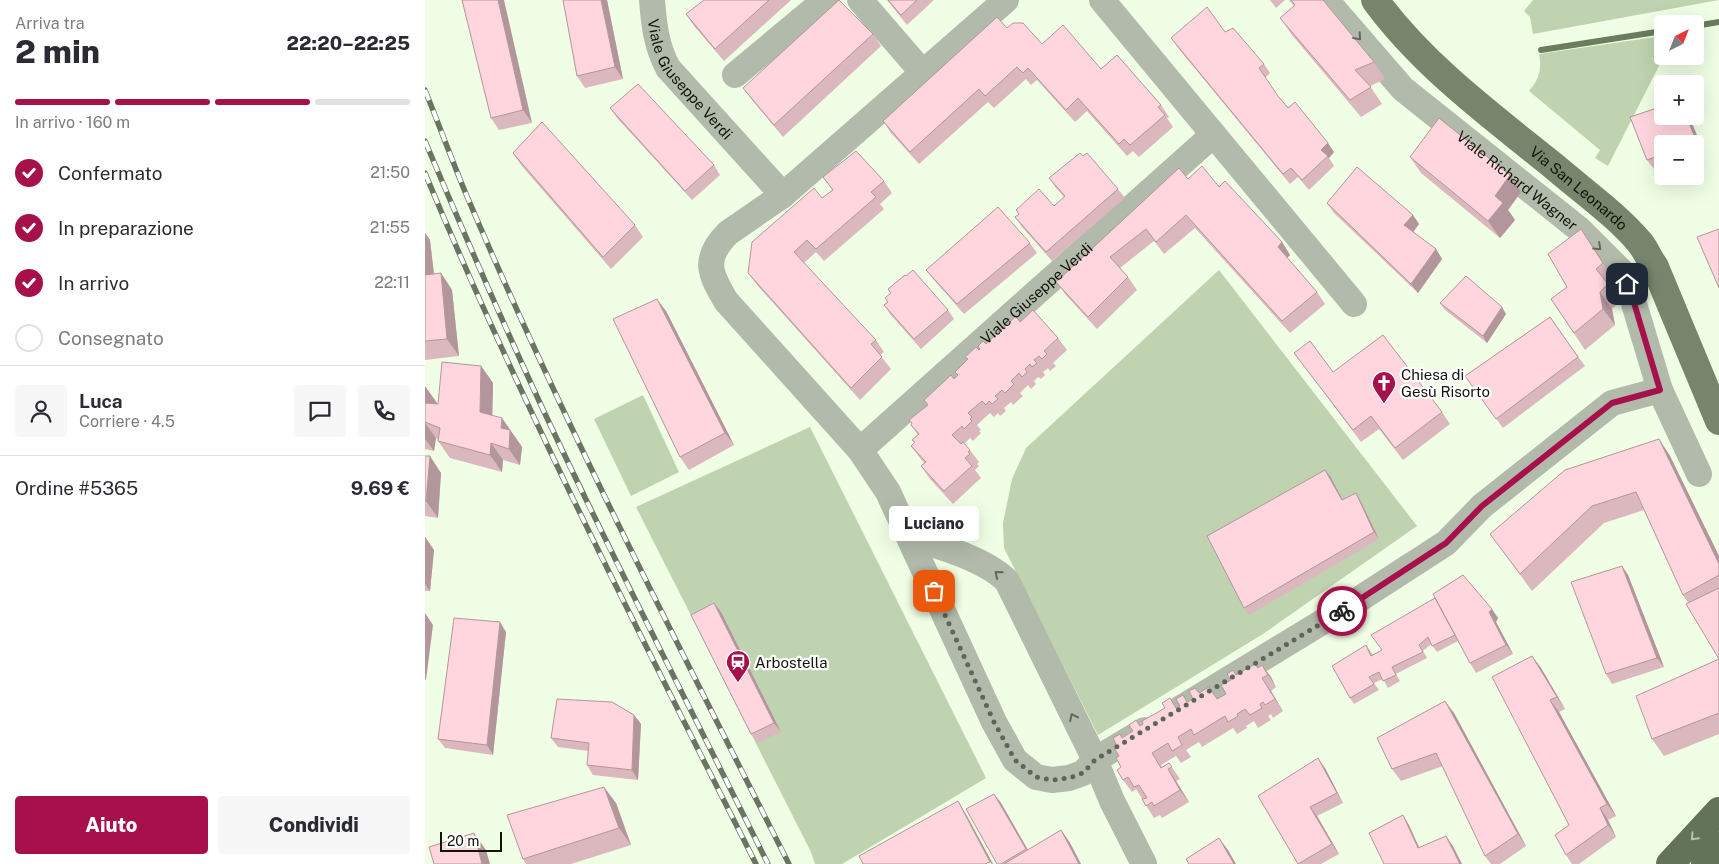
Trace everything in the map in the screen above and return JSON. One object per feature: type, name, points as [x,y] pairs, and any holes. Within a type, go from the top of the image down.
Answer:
[{"type":"highway","points":[[1670,864],[1719,811]]},
{"type":"highway","points":[[1705,864],[1719,846]]},
{"type":"main road","name":"Via San Leonardo","points":[[1375,0],[1391,21],[1413,44],[1466,94],[1599,204],[1641,245],[1655,267],[1719,421]]},
{"type":"street","name":"Viale Giuseppe Verdi","points":[[652,0],[659,52],[668,68],[783,195]]},
{"type":"street","points":[[735,75],[825,0]]},
{"type":"street","points":[[860,0],[923,73]]},
{"type":"street","points":[[1006,0],[783,195],[720,240],[711,266],[712,275],[727,301],[860,450],[888,492],[994,722],[1015,760],[1036,777],[1052,780],[1069,778],[1083,773],[1095,760],[1300,637],[1446,543],[1482,506],[1612,403],[1660,390]]},
{"type":"street","points":[[1102,0],[1354,304]]},
{"type":"street","name":"Viale Richard Wagner","points":[[1326,0],[1403,89],[1579,229],[1621,272],[1632,296],[1660,390],[1699,474]]},
{"type":"street","name":"Viale Giuseppe Verdi","points":[[860,450],[1213,135]]},
{"type":"street","points":[[909,537],[980,563],[1000,574],[1007,581],[1144,864]]},
{"type":"green space","points":[[1533,0],[1719,0],[1533,34],[1530,17],[1524,11]]},
{"type":"green space","points":[[1654,37],[1654,65],[1659,65],[1608,166],[1595,158],[1600,150],[1529,91],[1539,74],[1539,54]]},
{"type":"green space","points":[[1219,270],[1417,526],[1263,634],[1098,735],[1004,548],[1003,523],[1012,479],[1026,448]]},
{"type":"green space","points":[[643,395],[679,472],[631,496],[594,419]]},
{"type":"green space","name":"Arbostella","points":[[810,427],[986,778],[842,864],[815,864],[811,852],[636,507]]},
{"type":"building","points":[[462,0],[498,0],[523,110],[491,118]]},
{"type":"building","points":[[563,0],[601,0],[615,67],[577,76]]},
{"type":"building","points":[[704,0],[769,0],[715,49],[686,14]]},
{"type":"building","points":[[839,0],[873,34],[774,125],[743,88]]},
{"type":"building","points":[[888,0],[917,0],[901,15]]},
{"type":"building","points":[[1291,0],[1323,0],[1374,62],[1355,70],[1371,87],[1350,100],[1280,18],[1295,5]]},
{"type":"building","points":[[1207,7],[1225,32],[1233,28],[1264,64],[1259,68],[1288,108],[1295,102],[1328,143],[1321,150],[1328,156],[1302,180],[1291,168],[1283,174],[1171,38]]},
{"type":"building","points":[[997,17],[1007,28],[1013,23],[1023,23],[1042,44],[1063,25],[1101,69],[1117,55],[1161,105],[1158,107],[1165,115],[1130,145],[1124,139],[1119,144],[1078,98],[1066,110],[1028,68],[1023,73],[1017,67],[985,96],[979,89],[910,152],[883,121]]},
{"type":"building","points":[[638,84],[714,165],[685,191],[610,108]]},
{"type":"building","points":[[1654,109],[1654,125],[1690,125],[1694,135],[1654,135],[1654,157],[1647,160],[1630,117]]},
{"type":"building","points":[[1439,118],[1510,175],[1495,196],[1503,203],[1488,221],[1410,157]]},
{"type":"building","points":[[542,122],[635,225],[603,257],[513,153]]},
{"type":"building","points":[[856,151],[884,181],[871,192],[876,197],[816,249],[807,240],[794,252],[876,340],[871,344],[882,357],[851,388],[748,273],[752,242],[814,188],[822,198],[833,190],[823,177]]},
{"type":"building","points":[[1080,153],[1083,156],[1087,153],[1118,189],[1046,252],[1015,217],[1019,214],[1016,210],[1039,189],[1054,206],[1065,196],[1049,178]]},
{"type":"building","points":[[1202,166],[1219,187],[1225,181],[1282,242],[1278,247],[1317,292],[1282,321],[1186,215],[1156,242],[1146,229],[1110,257],[1128,277],[1088,317],[1056,282],[1179,168],[1188,179]]},
{"type":"building","points":[[1357,167],[1413,215],[1404,225],[1436,249],[1411,284],[1327,203]]},
{"type":"building","points":[[998,207],[1030,243],[957,304],[926,270]]},
{"type":"building","points":[[1581,229],[1603,263],[1596,269],[1608,284],[1600,292],[1603,309],[1574,333],[1551,299],[1567,287],[1548,254]]},
{"type":"building","points":[[1719,229],[1719,288],[1697,237]]},
{"type":"building","points":[[913,270],[948,310],[914,339],[884,305],[888,302],[885,298],[891,293],[888,289]]},
{"type":"building","points":[[441,273],[447,339],[425,341],[425,275]]},
{"type":"building","points":[[1466,276],[1502,307],[1483,336],[1440,303]]},
{"type":"building","points":[[657,299],[725,433],[680,457],[613,319]]},
{"type":"building","points":[[1033,310],[1058,338],[1044,351],[1047,354],[1042,359],[1039,356],[1034,360],[1037,363],[1032,367],[1030,364],[1025,369],[1027,372],[1022,377],[1019,373],[1011,381],[1014,384],[1005,393],[1002,390],[995,396],[998,399],[992,404],[989,401],[986,405],[982,401],[968,413],[972,417],[970,419],[972,421],[964,429],[962,426],[952,435],[961,444],[963,442],[970,450],[968,452],[970,454],[965,458],[972,466],[944,491],[921,466],[926,462],[911,446],[915,442],[912,440],[919,434],[909,420],[928,405],[924,400],[951,375],[954,379],[958,375],[955,372],[968,359],[965,357],[976,347],[979,350],[978,346],[983,341],[986,344],[1016,316],[1020,322]]},
{"type":"building","points":[[1550,317],[1578,357],[1496,419],[1465,376]]},
{"type":"building","name":"Chiesa di Gesù Risorto","points":[[1383,335],[1442,412],[1395,448],[1371,416],[1353,430],[1294,353],[1310,341],[1333,372]]},
{"type":"building","points":[[442,362],[481,366],[480,412],[502,418],[501,428],[510,430],[509,449],[491,443],[490,455],[438,441],[440,428],[425,422],[425,403],[438,404]]},
{"type":"building","points":[[1659,439],[1719,564],[1719,575],[1683,595],[1636,492],[1592,506],[1520,574],[1490,534],[1565,470]]},
{"type":"building","points":[[425,456],[430,456],[426,501],[425,501]]},
{"type":"building","points":[[1325,470],[1342,500],[1356,493],[1374,532],[1244,608],[1207,536]]},
{"type":"building","points":[[1622,566],[1657,658],[1606,674],[1571,582]]},
{"type":"building","points":[[1463,575],[1492,609],[1489,612],[1506,645],[1470,663],[1433,594]]},
{"type":"building","points":[[1719,588],[1719,659],[1686,604]]},
{"type":"building","points":[[1435,598],[1455,635],[1432,646],[1428,637],[1419,645],[1423,652],[1392,667],[1396,675],[1383,681],[1379,672],[1369,677],[1374,684],[1350,698],[1332,666],[1366,645],[1371,656],[1382,650],[1371,635]]},
{"type":"building","points":[[714,603],[774,723],[751,734],[691,615]]},
{"type":"building","points":[[454,618],[500,622],[487,745],[438,739]]},
{"type":"building","points":[[1532,656],[1557,697],[1550,700],[1607,804],[1600,808],[1608,825],[1566,855],[1555,835],[1569,825],[1492,677]]},
{"type":"building","points":[[1719,659],[1719,713],[1652,739],[1636,696]]},
{"type":"building","points":[[1255,664],[1258,668],[1262,665],[1268,675],[1262,678],[1275,699],[1265,705],[1263,702],[1260,704],[1262,708],[1250,715],[1245,709],[1228,722],[1225,716],[1194,735],[1191,729],[1178,737],[1182,745],[1172,751],[1168,743],[1152,753],[1161,768],[1169,763],[1172,767],[1168,769],[1180,790],[1154,806],[1152,802],[1146,806],[1142,799],[1147,798],[1139,785],[1134,787],[1128,777],[1123,780],[1117,770],[1121,767],[1116,758],[1119,756],[1113,746],[1116,744],[1113,738],[1120,734],[1122,738],[1133,731],[1129,725],[1136,720],[1140,726],[1143,724],[1142,721],[1165,708],[1162,703],[1170,698],[1176,708],[1180,706],[1176,699],[1183,695],[1187,702],[1193,699],[1189,691],[1195,688],[1199,693],[1209,687],[1217,699],[1226,694],[1221,685],[1231,680],[1227,674],[1233,670],[1236,675]]},
{"type":"building","points":[[557,699],[612,702],[634,715],[632,770],[587,765],[589,743],[551,738]]},
{"type":"building","points":[[1445,701],[1518,834],[1485,856],[1436,753],[1392,769],[1377,738]]},
{"type":"building","points":[[1318,758],[1337,793],[1310,807],[1332,844],[1298,864],[1258,796]]},
{"type":"building","points":[[604,787],[619,828],[523,859],[507,815]]},
{"type":"building","points":[[994,794],[1026,849],[1001,864],[997,864],[966,809]]},
{"type":"building","points":[[958,801],[990,862],[985,864],[863,864],[859,856]]},
{"type":"building","points":[[1403,815],[1418,848],[1446,836],[1460,864],[1384,864],[1369,833]]},
{"type":"building","points":[[1061,830],[1079,864],[1004,864]]},
{"type":"building","points":[[474,833],[482,864],[434,864],[429,847]]},
{"type":"building","points":[[1219,838],[1234,864],[1189,864],[1186,859]]},
{"type":"waterway","points":[[1704,24],[1719,22]]},
{"type":"waterway","points":[[1541,50],[1654,32]]},
{"type":"railway","points":[[425,90],[466,194],[503,279],[581,448],[789,864]]},
{"type":"railway","points":[[425,141],[467,240],[567,461],[768,864]]},
{"type":"railway","points":[[425,173],[542,435],[756,864]]},
{"type":"way so far","points":[[934,591],[994,722],[1015,760],[1036,777],[1052,780],[1069,778],[1083,773],[1095,760],[1342,611]]},
{"type":"place","name":"Chiesa di Gesù Risorto","points":[[1384,404]]},
{"type":"place","name":"Luciano","points":[[934,591]]},
{"type":"place","name":"Arbostella","points":[[738,683]]},
{"type":"route","points":[[1342,611],[1446,543],[1482,506],[1612,403],[1660,390],[1627,284]]}]
